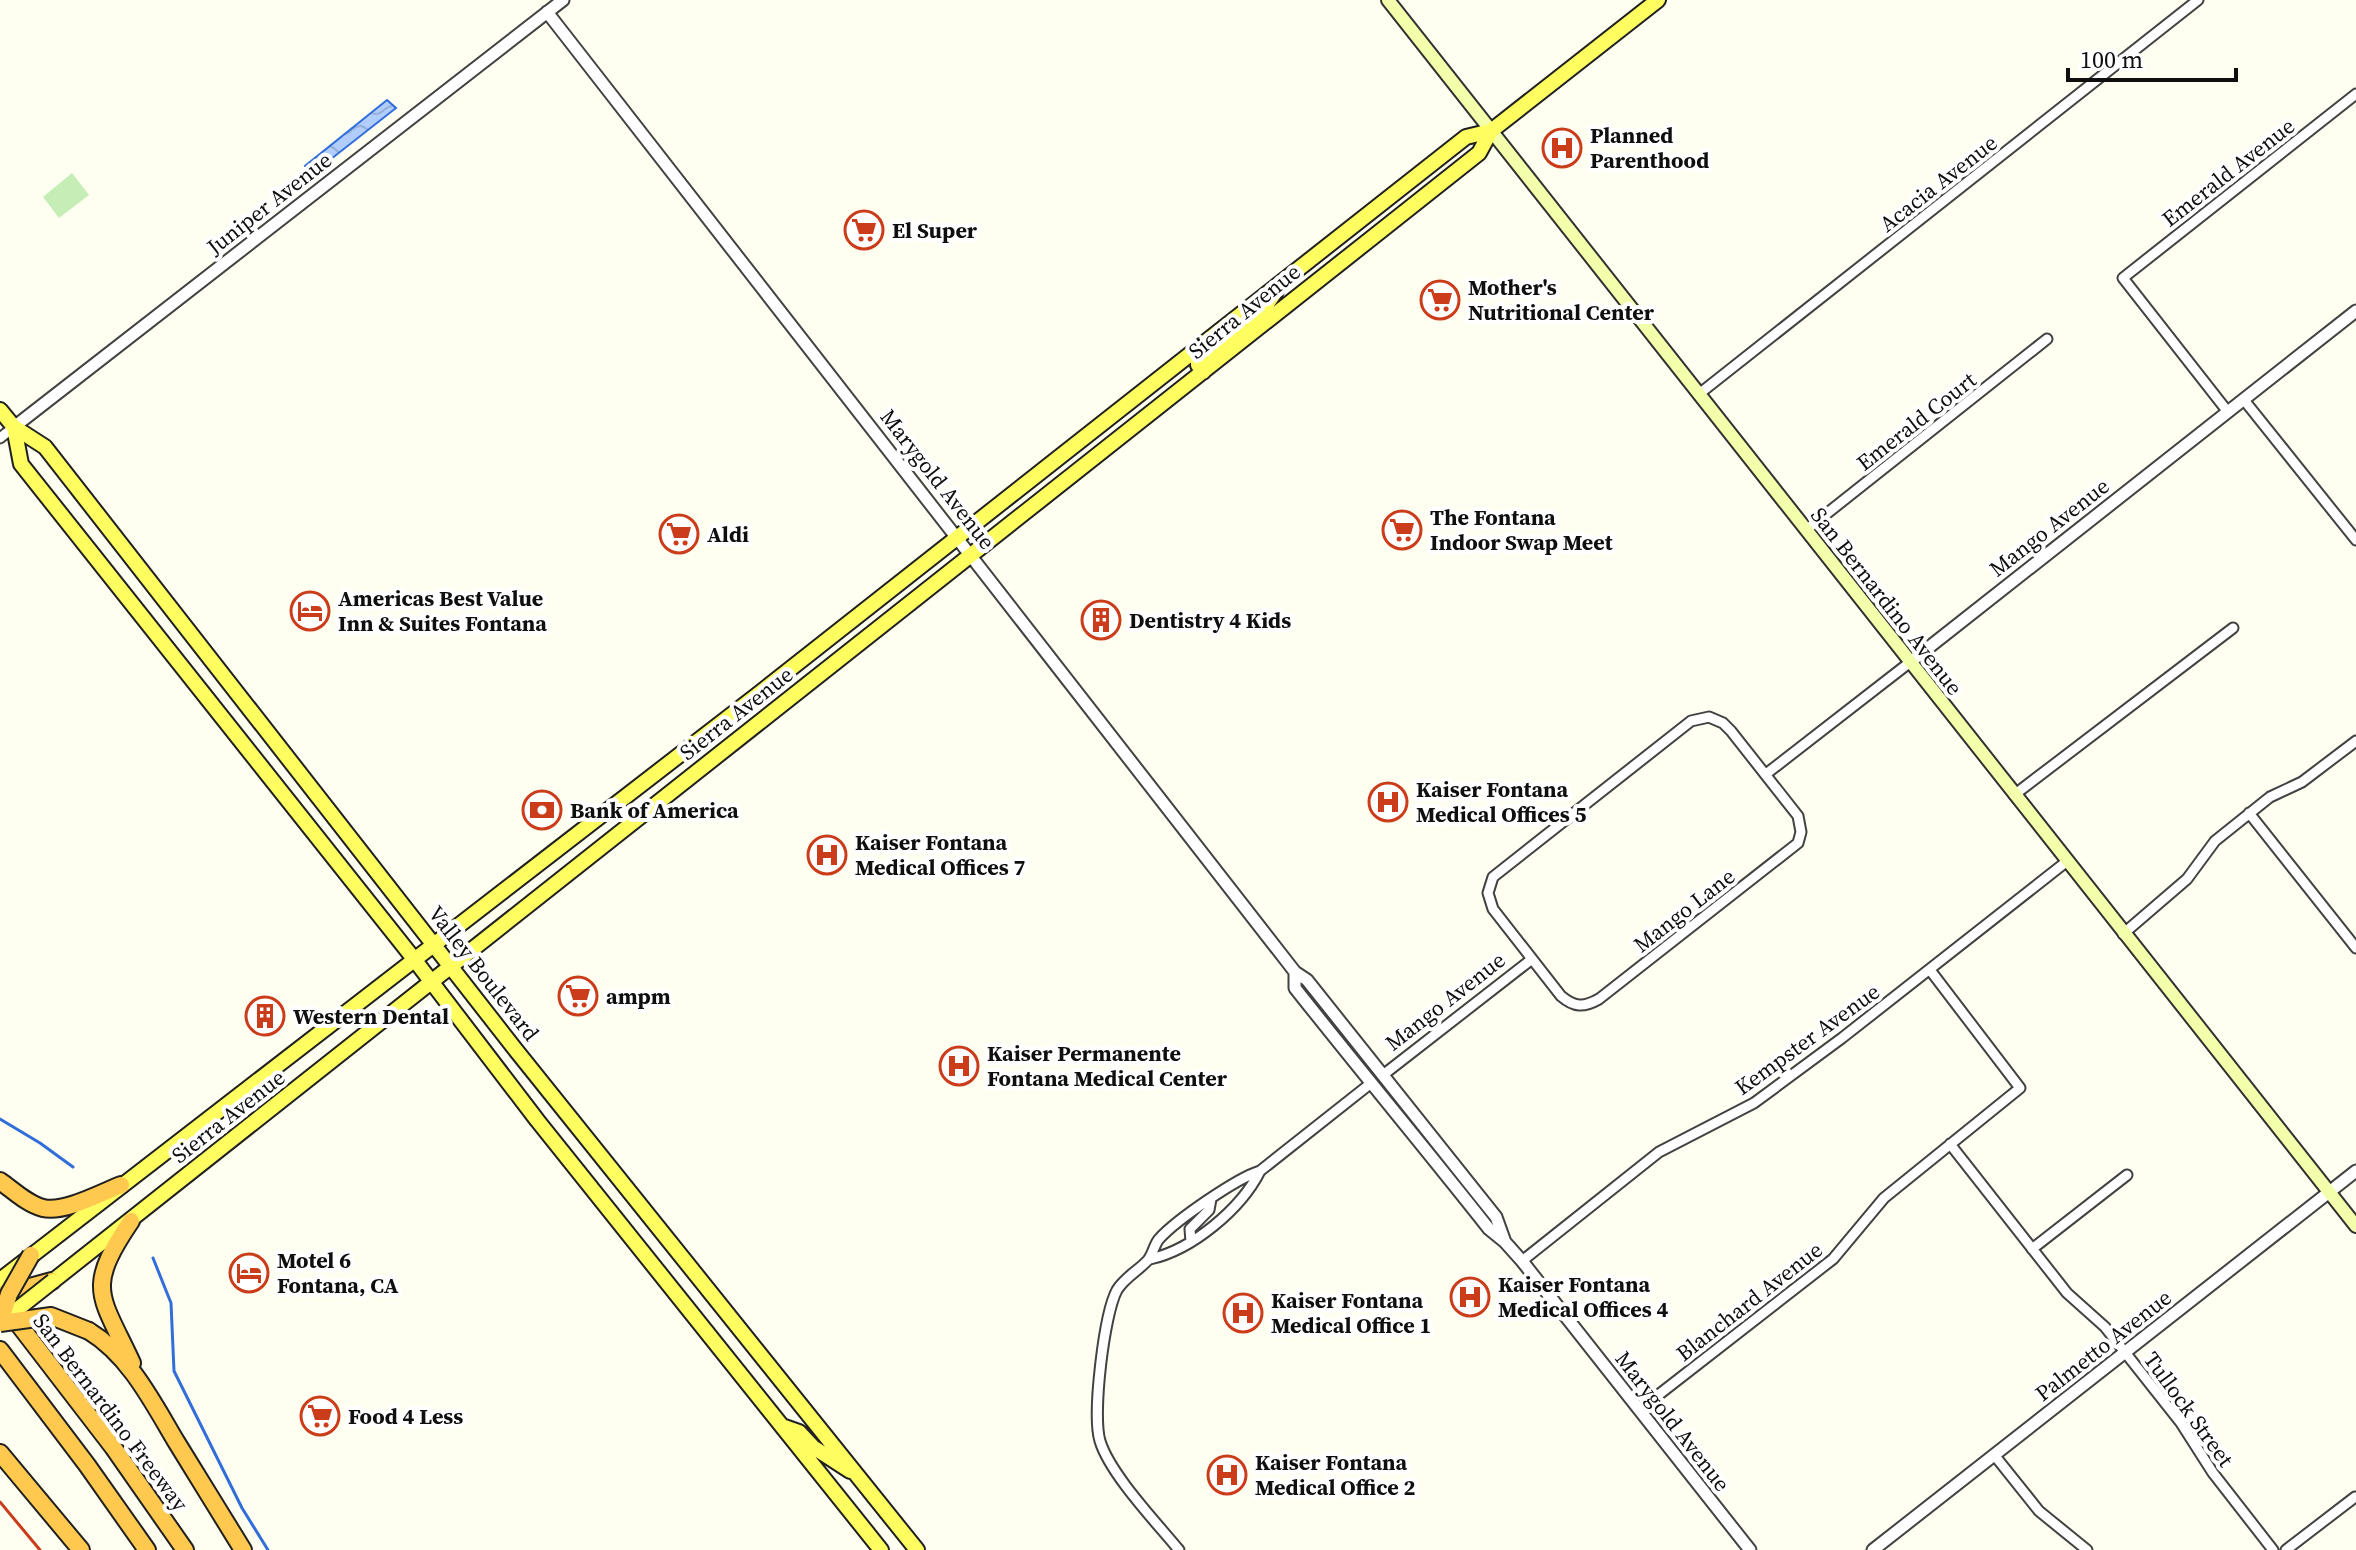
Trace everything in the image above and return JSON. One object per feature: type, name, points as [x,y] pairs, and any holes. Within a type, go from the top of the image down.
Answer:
[{"type":"highway","points":[[0,1181],[31,1203],[45,1208],[79,1202],[121,1185]]},
{"type":"highway","points":[[131,1221],[108,1254],[101,1294],[145,1389]]},
{"type":"highway","points":[[31,1255],[2,1292],[0,1323],[51,1316],[104,1340],[145,1389],[243,1550]]},
{"type":"highway","points":[[2,1292],[53,1281]]},
{"type":"highway","name":"San Bernardino Freeway","points":[[2,1292],[185,1550]]},
{"type":"highway","points":[[0,1350],[147,1550]]},
{"type":"highway","points":[[0,1444],[4,1457],[81,1550]]},
{"type":"main road","name":"San Bernardino Avenue","points":[[1388,0],[2356,1226]]},
{"type":"main road","name":"Sierra Avenue","points":[[0,1323],[1479,153],[1491,131],[1658,0]]},
{"type":"main road","name":"Sierra Avenue","points":[[31,1255],[958,537],[1466,137],[1491,131]]},
{"type":"main road","points":[[1203,372],[1198,361],[1264,308],[1282,281]]},
{"type":"main road","name":"Valley Boulevard","points":[[0,410],[14,427],[45,447],[450,966],[917,1550]]},
{"type":"main road","name":"Valley Boulevard","points":[[14,427],[21,464],[414,959],[537,1120],[881,1550]]},
{"type":"main road","points":[[782,1426],[799,1432],[813,1447],[860,1478]]},
{"type":"street","name":"Juniper Avenue","points":[[0,438],[563,0]]},
{"type":"street","name":"Acacia Avenue","points":[[1699,394],[2198,0]]},
{"type":"street","name":"Marygold Avenue","points":[[547,12],[958,537],[1071,688],[1295,972],[1307,980],[1496,1217],[1505,1242]]},
{"type":"street","name":"Emerald Avenue","points":[[2228,412],[2123,278],[2356,94]]},
{"type":"street","name":"Mango Avenue","points":[[1766,774],[2356,311]]},
{"type":"street","name":"Emerald Court","points":[[1806,530],[2047,339]]},
{"type":"street","points":[[2244,400],[2356,540]]},
{"type":"street","points":[[2014,795],[2233,628]]},
{"type":"street","points":[[1532,959],[1493,909],[1488,893],[1493,877],[1501,868],[1545,833],[1696,719],[1709,717],[1723,723],[1766,774]]},
{"type":"street","points":[[2123,934],[2187,879],[2215,841],[2270,797],[2302,782],[2356,741]]},
{"type":"street","name":"Mango Lane","points":[[1532,959],[1568,1002],[1576,1006],[1593,1002],[1795,847],[1801,832],[1798,816],[1766,774]]},
{"type":"street","points":[[2249,813],[2356,948]]},
{"type":"street","name":"Kempster Avenue","points":[[1522,1261],[1659,1152],[1754,1103],[2066,862]]},
{"type":"street","name":"Mango Avenue","points":[[1383,1075],[1532,959]]},
{"type":"street","name":"Blanchard Avenue","points":[[1639,1410],[1833,1259],[1877,1204],[2020,1088],[1930,970]]},
{"type":"street","points":[[1295,972],[1355,1050],[1370,1084],[1396,1102],[1459,1182],[1480,1197]]},
{"type":"street","name":"Marygold Avenue","points":[[1370,1084],[1489,1229],[1522,1261],[1750,1550]]},
{"type":"street","points":[[1179,1550],[1111,1464],[1100,1441],[1097,1428],[1101,1372],[1112,1304],[1124,1281],[1150,1259],[1158,1240],[1246,1175],[1260,1171],[1370,1084]]},
{"type":"street","name":"Tullock Street","points":[[1950,1144],[2067,1293],[2097,1319],[2181,1423],[2213,1473],[2273,1550]]},
{"type":"street","points":[[1150,1259],[1168,1255],[1191,1242],[1234,1208],[1254,1184],[1260,1171]]},
{"type":"street","name":"Palmetto Avenue","points":[[1873,1550],[2356,1171]]},
{"type":"street","points":[[2032,1249],[2127,1175]]},
{"type":"street","points":[[1191,1242],[1190,1229],[1209,1210],[1211,1199]]},
{"type":"street","points":[[1995,1456],[2039,1511],[2087,1550]]},
{"type":"street","points":[[2286,1550],[2355,1497]]},
{"type":"green space","points":[[72,173],[89,195],[59,218],[43,197]]},
{"type":"water","points":[[387,100],[396,108],[312,174],[305,166]]},
{"type":"waterway","points":[[0,1119],[73,1167]]},
{"type":"waterway","points":[[153,1258],[171,1303],[174,1371],[242,1508],[268,1550]]},
{"type":"railway","points":[[0,1502],[40,1550]]},
{"type":"place","name":"Planned Parenthood","points":[[1562,148]]},
{"type":"place","name":"El Super","points":[[864,230]]},
{"type":"place","name":"Mother's Nutritional Center","points":[[1440,300]]},
{"type":"place","name":"The Fontana Indoor Swap Meet","points":[[1402,530]]},
{"type":"place","name":"Aldi","points":[[679,534]]},
{"type":"place","name":"Americas Best Value Inn & Suites Fontana","points":[[310,611]]},
{"type":"place","name":"Dentistry 4 Kids","points":[[1101,620]]},
{"type":"place","name":"Kaiser Fontana Medical Offices 5","points":[[1388,802]]},
{"type":"place","name":"Bank of America","points":[[542,810]]},
{"type":"place","name":"Kaiser Fontana Medical Offices 7","points":[[827,855]]},
{"type":"place","name":"ampm","points":[[578,996]]},
{"type":"place","name":"Western Dental","points":[[265,1016]]},
{"type":"place","name":"Kaiser Permanente Fontana Medical Center","points":[[959,1066]]},
{"type":"place","name":"Motel 6 Fontana, CA","points":[[249,1273]]},
{"type":"place","name":"Kaiser Fontana Medical Offices 4","points":[[1470,1297]]},
{"type":"place","name":"Kaiser Fontana Medical Office 1","points":[[1243,1313]]},
{"type":"place","name":"Food 4 Less","points":[[320,1416]]},
{"type":"place","name":"Kaiser Fontana Medical Office 2","points":[[1227,1475]]}]
